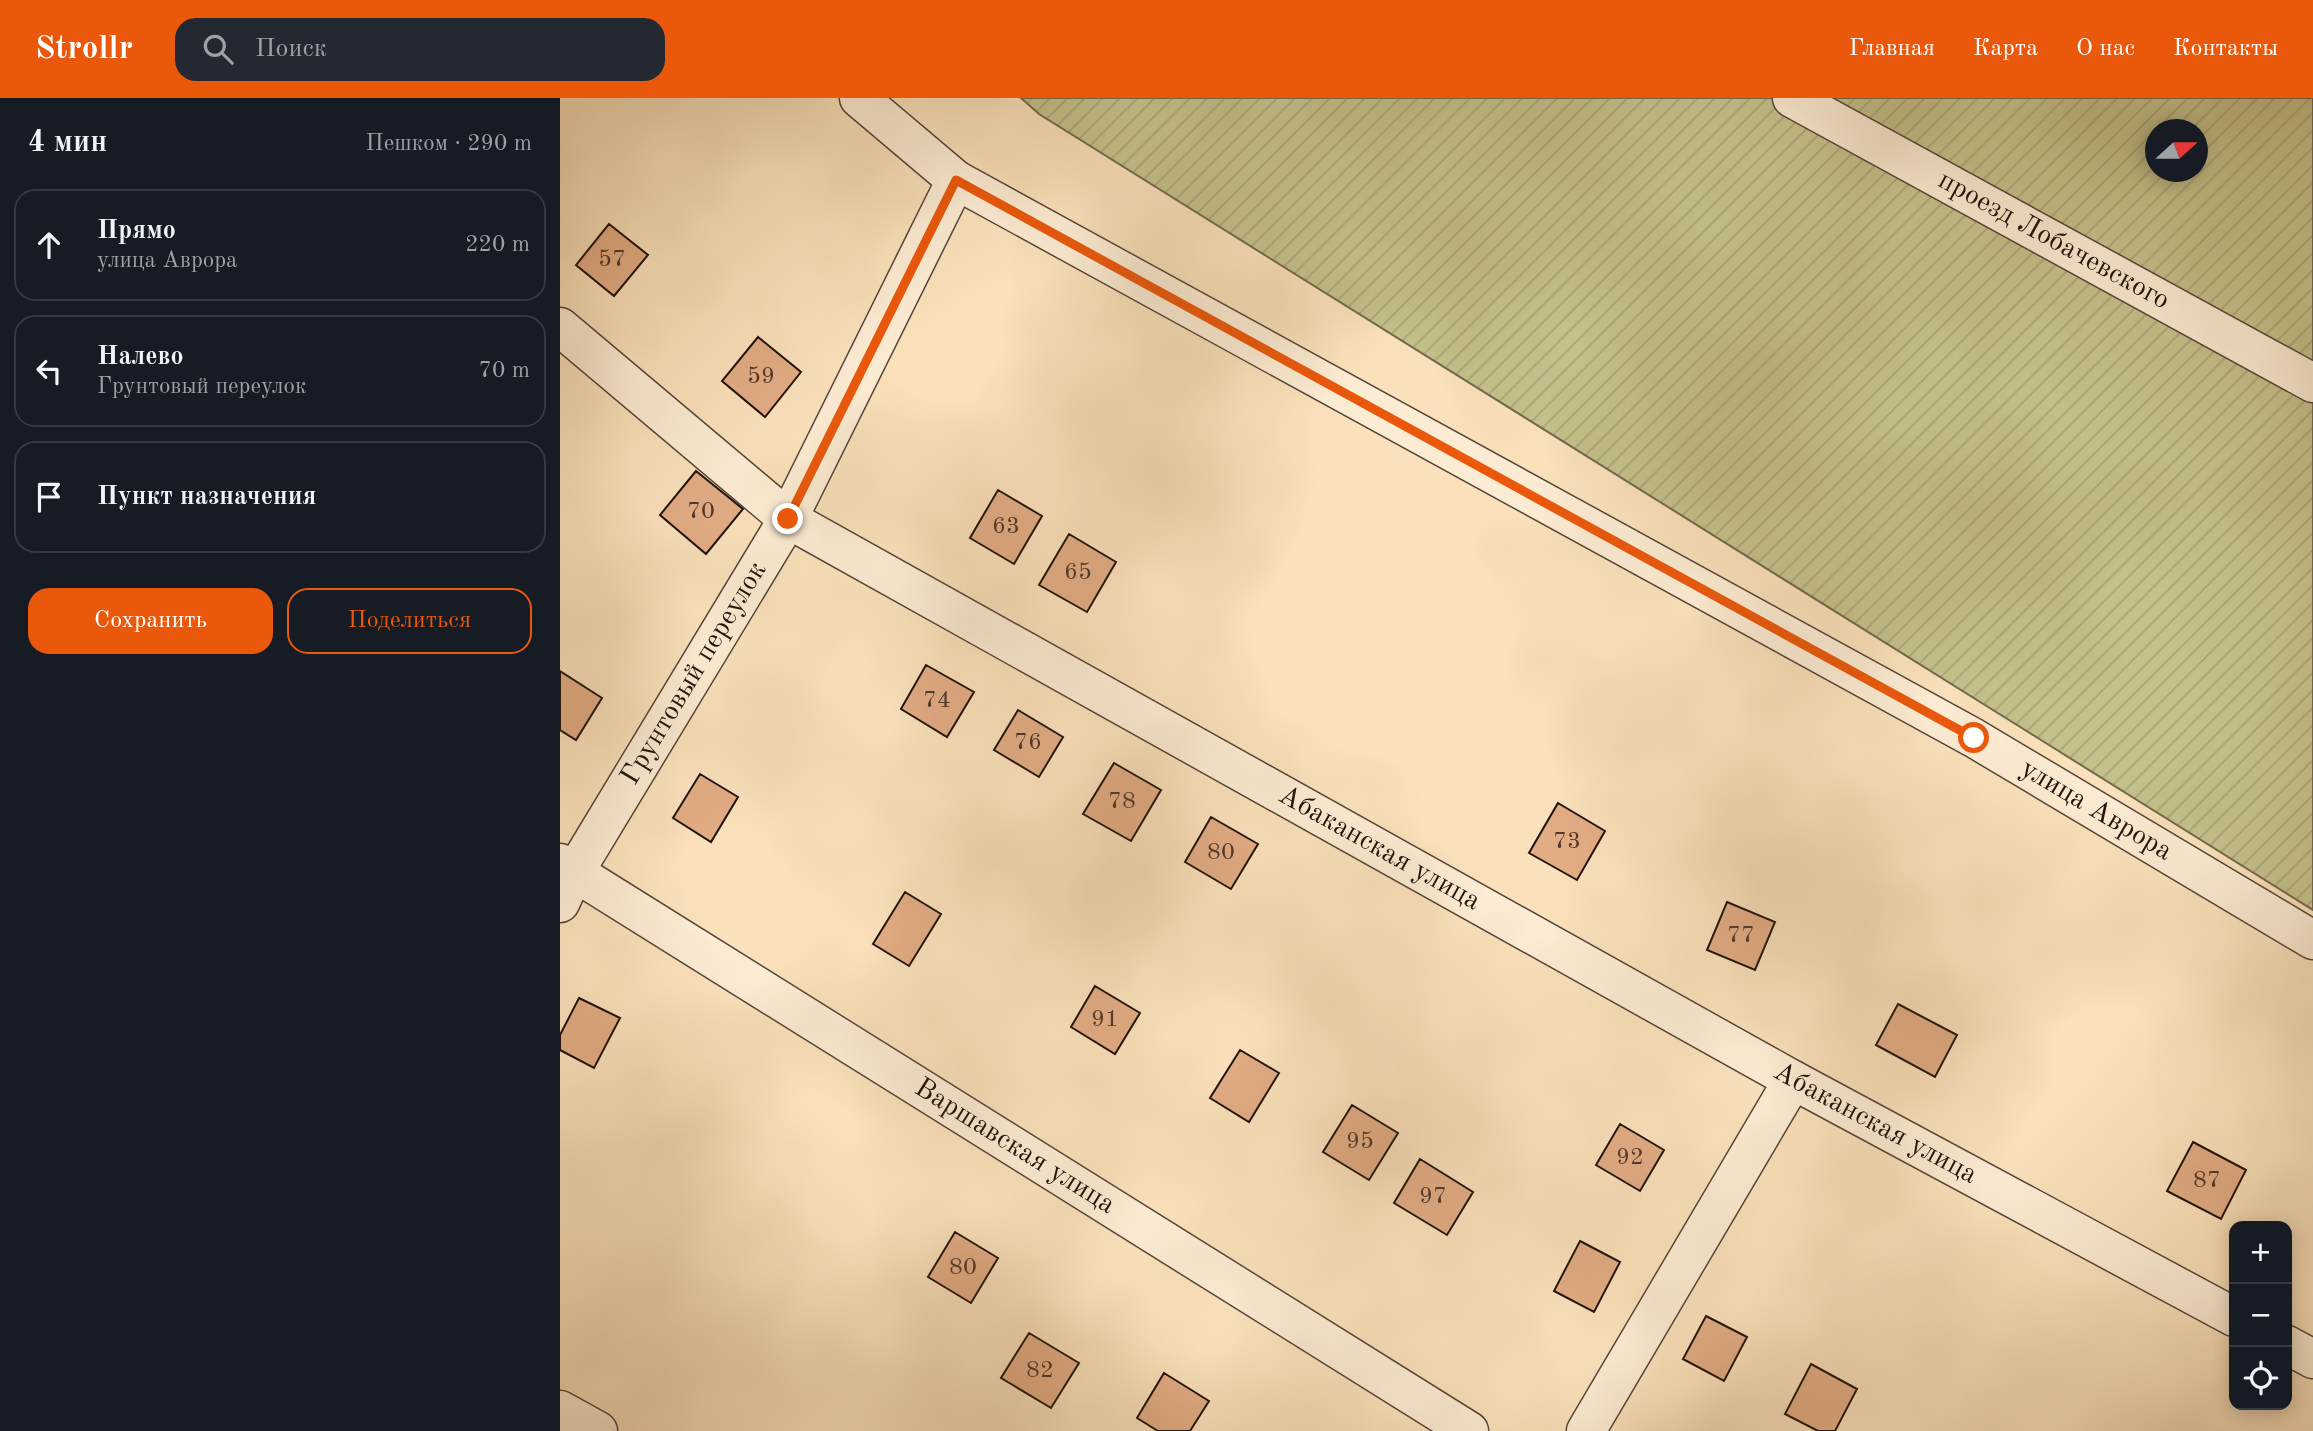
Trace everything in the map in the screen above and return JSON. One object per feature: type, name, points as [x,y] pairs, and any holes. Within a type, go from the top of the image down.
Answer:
[{"type":"street","name":"улица Аврора","points":[[859,98],[956,180],[1974,738],[2313,940]]},
{"type":"street","name":"проезд Лобачевского","points":[[1792,98],[2313,383]]},
{"type":"street","name":"Грунтовый переулок","points":[[565,880],[788,519],[956,180]]},
{"type":"street","name":"Абаканская улица","points":[[560,327],[788,519],[1793,1080],[2229,1314]]},
{"type":"street","name":"Варшавская улица","points":[[565,880],[1469,1431]]},
{"type":"street","points":[[1586,1431],[1793,1080]]},
{"type":"street","points":[[2291,1347],[2313,1359]]},
{"type":"street","points":[[560,1410],[598,1431]]},
{"type":"shaded area","points":[[1021,98],[2313,98],[2313,910],[1039,114]]},
{"type":"building","points":[[609,224],[648,255],[614,296],[576,265]]},
{"type":"building","points":[[758,337],[801,372],[765,417],[722,381]]},
{"type":"building","points":[[696,471],[743,509],[706,554],[660,515]]},
{"type":"building","points":[[998,490],[1042,516],[1014,564],[970,538]]},
{"type":"building","points":[[1069,534],[1116,562],[1087,612],[1039,585]]},
{"type":"building","points":[[926,665],[974,692],[947,737],[901,709]]},
{"type":"building","points":[[560,671],[602,698],[576,740],[560,730]]},
{"type":"building","points":[[1018,710],[1063,737],[1039,777],[994,750]]},
{"type":"building","points":[[1114,763],[1161,790],[1131,841],[1083,814]]},
{"type":"building","points":[[700,774],[738,797],[711,842],[673,818]]},
{"type":"building","points":[[1558,803],[1605,831],[1577,880],[1529,853]]},
{"type":"building","points":[[1211,817],[1258,844],[1231,889],[1185,862]]},
{"type":"building","points":[[905,892],[941,914],[909,966],[873,944]]},
{"type":"building","points":[[1727,902],[1775,922],[1755,970],[1707,950]]},
{"type":"building","points":[[1095,986],[1140,1013],[1115,1054],[1071,1027]]},
{"type":"building","points":[[579,998],[620,1018],[594,1068],[560,1050],[560,1035]]},
{"type":"building","points":[[1898,1004],[1957,1035],[1935,1077],[1876,1045]]},
{"type":"building","points":[[1240,1050],[1279,1073],[1249,1122],[1210,1098]]},
{"type":"building","points":[[1352,1105],[1398,1133],[1369,1180],[1323,1152]]},
{"type":"building","points":[[1620,1124],[1664,1150],[1640,1191],[1596,1165]]},
{"type":"building","points":[[2193,1142],[2246,1170],[2221,1219],[2167,1191]]},
{"type":"building","points":[[1420,1159],[1473,1192],[1447,1235],[1394,1203]]},
{"type":"building","points":[[955,1232],[998,1258],[971,1303],[928,1277]]},
{"type":"building","points":[[1580,1241],[1620,1262],[1594,1312],[1554,1291]]},
{"type":"building","points":[[1706,1316],[1747,1337],[1724,1381],[1683,1359]]},
{"type":"building","points":[[1029,1333],[1079,1363],[1051,1408],[1001,1378]]},
{"type":"building","points":[[1811,1364],[1857,1389],[1835,1431],[1818,1431],[1785,1414]]},
{"type":"building","points":[[1164,1373],[1209,1401],[1190,1431],[1158,1431],[1137,1418]]},
{"type":"route","points":[[788,519],[956,180],[1974,738]]}]
